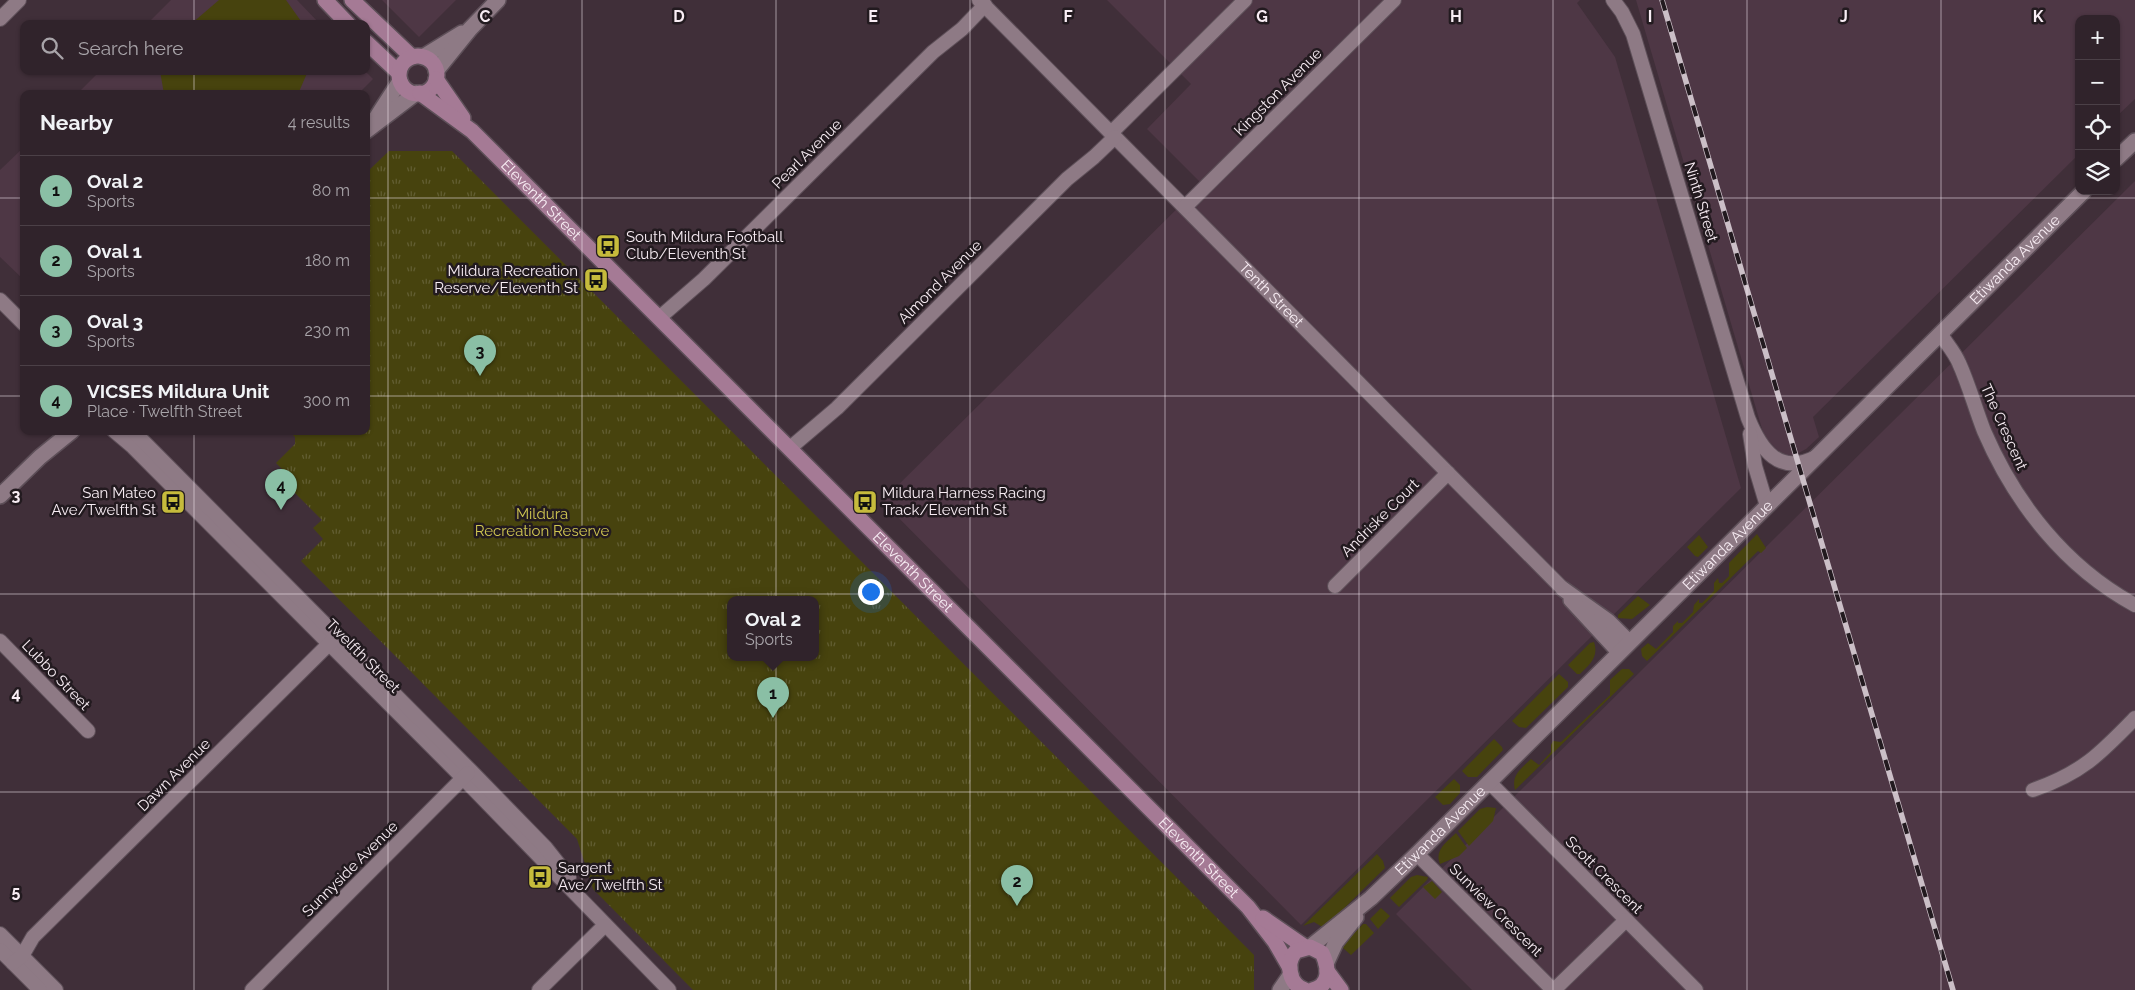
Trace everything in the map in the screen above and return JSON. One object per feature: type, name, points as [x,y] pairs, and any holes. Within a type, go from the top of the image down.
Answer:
[{"type":"main road","points":[[325,0],[344,20]]},
{"type":"main road","points":[[352,0],[417,57],[431,62],[436,75],[430,88],[418,93],[406,90],[399,77],[370,46]]},
{"type":"main road","points":[[399,77],[403,63],[417,57]]},
{"type":"main road","name":"Eleventh Street","points":[[436,75],[472,131]]},
{"type":"main road","name":"Eleventh Street","points":[[418,93],[472,131],[1248,907],[1275,942],[1291,971],[1295,984],[1304,990]]},
{"type":"main road","name":"Eleventh Street","points":[[1248,907],[1308,947],[1322,953],[1327,968]]},
{"type":"main road","points":[[1291,971],[1291,956],[1300,948],[1308,947]]},
{"type":"main road","points":[[1312,990],[1326,982],[1327,968]]},
{"type":"main road","points":[[1327,968],[1340,990]]},
{"type":"street","points":[[0,19],[19,0]]},
{"type":"street","points":[[436,75],[470,29],[498,0]]},
{"type":"street","name":"Almond Avenue","points":[[793,452],[1067,179],[1094,158],[1111,133],[1245,0]]},
{"type":"street","name":"Kingston Avenue","points":[[1184,207],[1394,0]]},
{"type":"street","name":"Ninth Street","points":[[1612,0],[1622,12],[1633,34],[1748,418],[1759,442],[1780,462],[1798,464],[1816,457]]},
{"type":"street","name":"Tenth Street","points":[[981,2],[1563,589],[1599,632],[1624,648]]},
{"type":"street","name":"Pearl Avenue","points":[[662,321],[981,2]]},
{"type":"street","points":[[417,57],[470,29]]},
{"type":"street","points":[[370,126],[387,103],[399,77]]},
{"type":"street","points":[[370,128],[418,93]]},
{"type":"street","points":[[2120,155],[2135,141]]},
{"type":"street","name":"Etiwanda Avenue","points":[[1308,947],[1371,898],[1417,854],[2080,195]]},
{"type":"street","points":[[0,300],[20,320]]},
{"type":"street","name":"The Crescent","points":[[1941,335],[1959,362],[1998,462],[2016,494],[2032,516],[2075,563],[2095,580],[2135,605]]},
{"type":"street","name":"Ninth Street","points":[[1748,418],[1755,466],[1767,506]]},
{"type":"street","points":[[40,456],[55,435]]},
{"type":"street","points":[[0,496],[40,456],[67,435]]},
{"type":"street","name":"Twelfth Street","points":[[119,435],[133,446],[333,640],[467,774],[559,862],[586,907],[669,990]]},
{"type":"street","name":"Twelfth Street","points":[[137,435],[333,640]]},
{"type":"street","name":"Andriske Court","points":[[1335,586],[1448,473]]},
{"type":"street","name":"Dawn Avenue","points":[[11,955],[33,937],[333,640]]},
{"type":"street","name":"Lubbo Street","points":[[0,641],[88,731]]},
{"type":"street","points":[[2033,790],[2050,784],[2083,767],[2098,756],[2135,718]]},
{"type":"street","name":"Sunnyside Avenue","points":[[252,990],[467,774]]},
{"type":"street","name":"Scott Crescent","points":[[1489,782],[1696,990]]},
{"type":"street","name":"Sunview Crescent","points":[[1417,854],[1553,990],[1626,920]]},
{"type":"street","name":"Etiwanda Avenue","points":[[1327,968],[1336,942],[1371,898]]},
{"type":"street","points":[[539,990],[604,926]]},
{"type":"street","points":[[0,934],[11,955],[40,990]]},
{"type":"street","points":[[11,955],[56,990]]},
{"type":"street","points":[[1280,990],[1291,971]]},
{"type":"shaded area","points":[[171,0],[297,0],[316,20],[151,20]]},
{"type":"shaded area","points":[[382,0],[456,0],[419,37]]},
{"type":"shaded area","points":[[1107,0],[1580,0],[1577,3],[1615,57],[1741,488],[1301,925],[882,501],[1202,184],[1147,129],[1191,84]]},
{"type":"shaded area","points":[[1636,0],[2135,0],[2135,99],[2120,113],[2120,15],[2075,15],[2075,158],[1813,417],[1819,437],[1806,449],[1791,457],[1776,453],[1765,439]]},
{"type":"shaded area","points":[[96,75],[369,75],[373,79],[362,90],[81,90]]},
{"type":"shaded area","points":[[20,151],[20,276],[0,257],[0,170]]},
{"type":"shaded area","points":[[2135,181],[2135,990],[1472,990],[1396,914]]},
{"type":"green space","points":[[219,0],[286,0],[300,20],[196,20]]},
{"type":"green space","points":[[161,75],[306,75],[300,90],[163,90]]},
{"type":"green space","name":"Mildura Recreation Reserve","points":[[389,151],[452,151],[1254,955],[1254,990],[693,990],[593,889],[577,839],[301,561],[323,539],[313,528],[322,520],[295,493],[289,476],[276,463],[295,444],[295,437],[293,435],[370,435],[370,169]]},
{"type":"green space","points":[[1757,534],[1766,548],[1761,553],[1758,551],[1647,661],[1642,656],[1641,649],[1648,643],[1656,649],[1673,632],[1673,626],[1678,621],[1678,623],[1682,623],[1693,612],[1694,605],[1699,599],[1699,603],[1702,603],[1714,591],[1714,583],[1718,578],[1719,583],[1722,583],[1729,576],[1729,563]]},
{"type":"green space","points":[[1699,535],[1708,547],[1698,557],[1687,547]]},
{"type":"green space","points":[[1638,596],[1650,605],[1632,619],[1618,618],[1618,615]]},
{"type":"green space","points":[[1594,642],[1595,652],[1593,660],[1580,674],[1577,674],[1568,665],[1590,643]]},
{"type":"green space","points":[[1622,669],[1629,669],[1634,674],[1515,790],[1514,780],[1520,769],[1531,759],[1539,765],[1551,752],[1553,741],[1561,742],[1610,695],[1610,680]]},
{"type":"green space","points":[[1559,674],[1568,682],[1568,687],[1526,728],[1519,727],[1512,721]]},
{"type":"green space","points":[[1494,739],[1503,750],[1477,777],[1468,777],[1462,771]]},
{"type":"green space","points":[[1454,779],[1460,785],[1460,793],[1450,804],[1443,805],[1435,797]]},
{"type":"green space","points":[[1487,807],[1496,808],[1493,821],[1469,846],[1458,831],[1480,809]]},
{"type":"green space","points":[[1456,833],[1467,848],[1459,856],[1440,864],[1440,850]]},
{"type":"green space","points":[[1377,854],[1383,861],[1385,868],[1324,928],[1314,922],[1303,926]]},
{"type":"green space","points":[[1417,875],[1428,877],[1427,880],[1399,907],[1390,898],[1411,877]]},
{"type":"green space","points":[[1432,881],[1442,892],[1435,899],[1423,887]]},
{"type":"green space","points":[[1381,908],[1390,916],[1378,929],[1370,919]]},
{"type":"green space","points":[[1363,924],[1366,924],[1374,933],[1351,955],[1343,948],[1343,945]]},
{"type":"railway","points":[[1662,0],[1953,990]]},
{"type":"place","name":"South Mildura Football Club/Eleventh St","points":[[608,246]]},
{"type":"place","name":"Mildura Recreation Reserve/Eleventh St","points":[[596,280]]},
{"type":"place","name":"Oval 3","points":[[480,376]]},
{"type":"place","name":"San Mateo Ave/Twelfth St","points":[[173,502]]},
{"type":"place","name":"Mildura Harness Racing Track/Eleventh St","points":[[865,502]]},
{"type":"place","name":"VICSES Mildura Unit","points":[[281,510]]},
{"type":"place","name":"Oval 2","points":[[773,718]]},
{"type":"place","name":"Sargent Ave/Twelfth St","points":[[540,877]]},
{"type":"place","name":"Oval 1","points":[[1017,906]]}]
